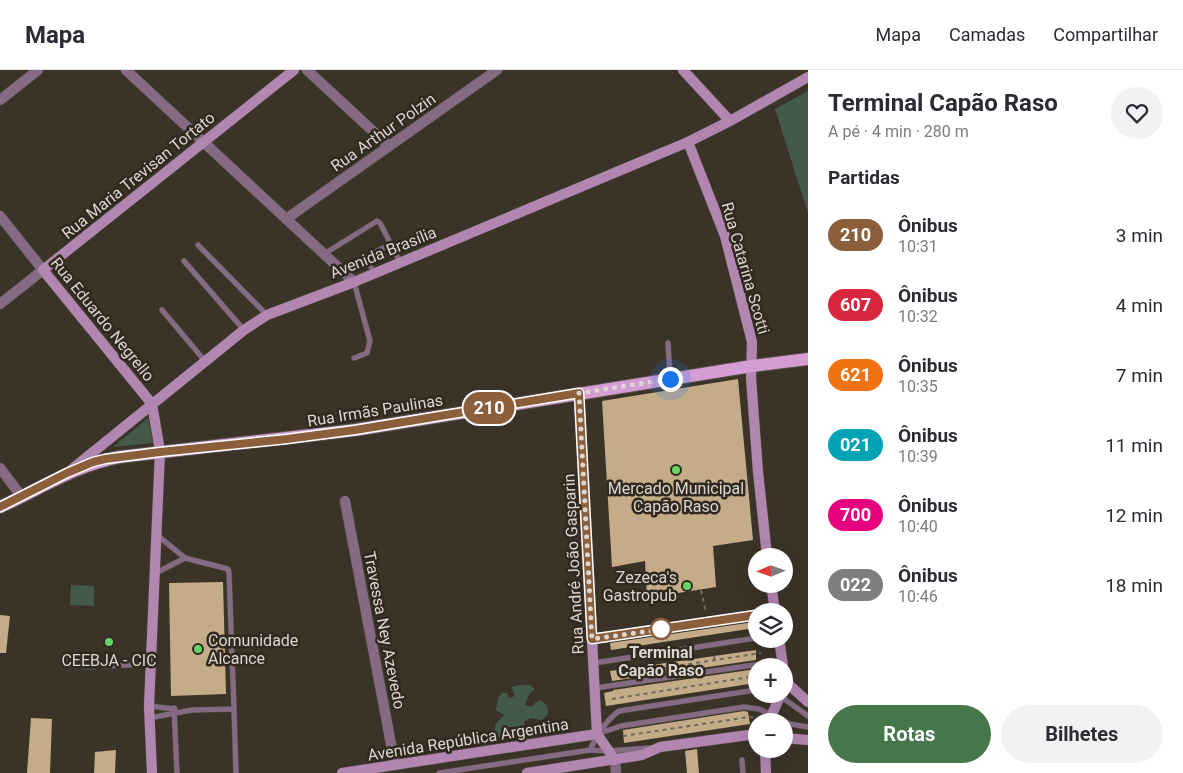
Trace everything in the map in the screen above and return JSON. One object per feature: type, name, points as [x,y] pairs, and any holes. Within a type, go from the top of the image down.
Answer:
[{"type":"main road","name":"Rua Maria Trevisan Tortato","points":[[44,270],[294,70]]},
{"type":"main road","points":[[682,70],[730,121]]},
{"type":"main road","name":"Avenida Brasília","points":[[0,507],[67,473],[244,330],[267,315],[401,263],[688,142],[730,121],[808,77]]},
{"type":"main road","name":"Rua Catarina Scotti","points":[[688,142],[725,236],[752,342],[751,378],[758,472],[767,548]]},
{"type":"main road","name":"Rua Eduardo Negrello","points":[[44,270],[152,404],[160,452],[149,706],[152,773]]},
{"type":"main road","name":"Rua Irmãs Paulinas","points":[[67,473],[105,459],[346,432],[579,393],[808,358]]},
{"type":"main road","name":"Rua André João Gasparin","points":[[579,393],[597,734]]},
{"type":"main road","points":[[592,639],[748,616]]},
{"type":"main road","points":[[793,695],[808,702]]},
{"type":"main road","points":[[597,734],[612,755]]},
{"type":"main road","name":"Avenida República Argentina","points":[[342,773],[597,734]]},
{"type":"main road","points":[[527,773],[612,755],[642,755],[660,747],[748,735]]},
{"type":"main road","points":[[793,739],[808,740]]},
{"type":"main road","points":[[765,758],[766,773]]},
{"type":"street","points":[[0,100],[38,70]]},
{"type":"street","points":[[126,70],[354,282]]},
{"type":"street","points":[[307,70],[389,146]]},
{"type":"street","name":"Rua Arthur Polzin","points":[[286,219],[497,70]]},
{"type":"street","name":"Rua Eduardo Negrello","points":[[0,216],[44,270]]},
{"type":"street","name":"Rua Maria Trevisan Tortato","points":[[0,304],[44,270]]},
{"type":"street","points":[[0,468],[22,496]]},
{"type":"street","name":"Travessa Ney Azevedo","points":[[345,501],[395,765]]},
{"type":"street","points":[[612,755],[616,773]]},
{"type":"lane","points":[[324,254],[377,222],[380,223],[401,263]]},
{"type":"lane","points":[[374,274],[368,261],[368,256],[391,244]]},
{"type":"lane","points":[[198,245],[267,315]]},
{"type":"lane","points":[[184,261],[244,330]]},
{"type":"lane","points":[[354,282],[370,340],[367,353],[354,358]]},
{"type":"lane","points":[[162,310],[205,361]]},
{"type":"lane","points":[[668,343],[670,379]]},
{"type":"lane","points":[[156,534],[185,558],[228,569],[236,773]]},
{"type":"lane","points":[[154,574],[185,558]]},
{"type":"lane","points":[[593,663],[748,639]]},
{"type":"lane","points":[[104,666],[151,664]]},
{"type":"lane","points":[[595,688],[748,670]]},
{"type":"lane","points":[[590,750],[597,734],[613,715],[619,711],[748,691]]},
{"type":"lane","points":[[793,702],[808,716]]},
{"type":"lane","points":[[149,706],[174,711],[234,709]]},
{"type":"lane","points":[[597,734],[621,726],[744,707],[759,709],[764,713]]},
{"type":"lane","points":[[149,718],[174,711]]},
{"type":"lane","points":[[174,711],[177,773]]},
{"type":"lane","points":[[793,724],[808,727]]},
{"type":"lane","points":[[439,773],[590,750],[612,755]]},
{"type":"lane","points":[[742,760],[743,773]]},
{"type":"path","points":[[702,590],[706,613]]},
{"type":"path","points":[[617,675],[761,652]]},
{"type":"path","points":[[714,656],[716,663]]},
{"type":"path","points":[[717,676],[718,682]]},
{"type":"path","points":[[612,699],[748,677]]},
{"type":"path","points":[[624,736],[748,717]]},
{"type":"green space","points":[[808,91],[808,213],[775,109]]},
{"type":"green space","points":[[148,418],[153,443],[113,447]]},
{"type":"green space","points":[[71,585],[94,586],[94,606],[70,605]]},
{"type":"green space","points":[[66,655],[97,657],[96,670],[65,668]]},
{"type":"green space","points":[[530,685],[535,689],[529,694],[525,705],[531,707],[541,700],[547,706],[548,714],[542,720],[530,718],[525,721],[523,729],[509,727],[510,733],[507,738],[497,738],[493,734],[496,724],[504,715],[496,710],[498,698],[502,693],[507,693],[509,698],[515,696],[511,687]]},
{"type":"building","name":"Mercado Municipal Capão Raso","points":[[738,379],[753,540],[713,546],[716,587],[647,598],[645,561],[612,567],[602,401]]},
{"type":"building","name":"Comunidade Alcance","points":[[223,582],[226,694],[171,696],[169,583]]},
{"type":"building","points":[[0,615],[10,616],[6,653],[0,653]]},
{"type":"building","name":"Terminal Capão Raso","points":[[748,623],[748,629],[611,650],[610,643]]},
{"type":"building","name":"Terminal Capão Raso","points":[[756,650],[756,658],[748,658],[748,661],[612,681],[610,671]]},
{"type":"building","name":"Terminal Capão Raso","points":[[748,670],[748,684],[606,706],[604,693],[613,690]]},
{"type":"building","name":"Terminal Capão Raso","points":[[744,711],[748,713],[748,724],[624,743],[623,730]]},
{"type":"building","points":[[31,718],[52,719],[50,773],[27,773]]},
{"type":"building","points":[[697,749],[699,773],[687,773],[685,751]]},
{"type":"building","points":[[116,750],[115,773],[94,773],[95,752]]},
{"type":"bus line","name":"210","points":[[0,507],[67,473],[105,459],[320,435],[579,393],[592,639],[748,616]]},
{"type":"place","name":"Mercado Municipal Capão Raso","points":[[676,470]]},
{"type":"place","name":"Zezeca's Gastropub","points":[[687,586]]},
{"type":"place","name":"Terminal Capão Raso","points":[[661,629]]},
{"type":"place","name":"CEEBJA - CIC","points":[[109,642]]},
{"type":"place","name":"Comunidade Alcance","points":[[198,649]]},
{"type":"route","points":[[661,629],[665,629],[592,639],[579,393],[670,379]]}]
